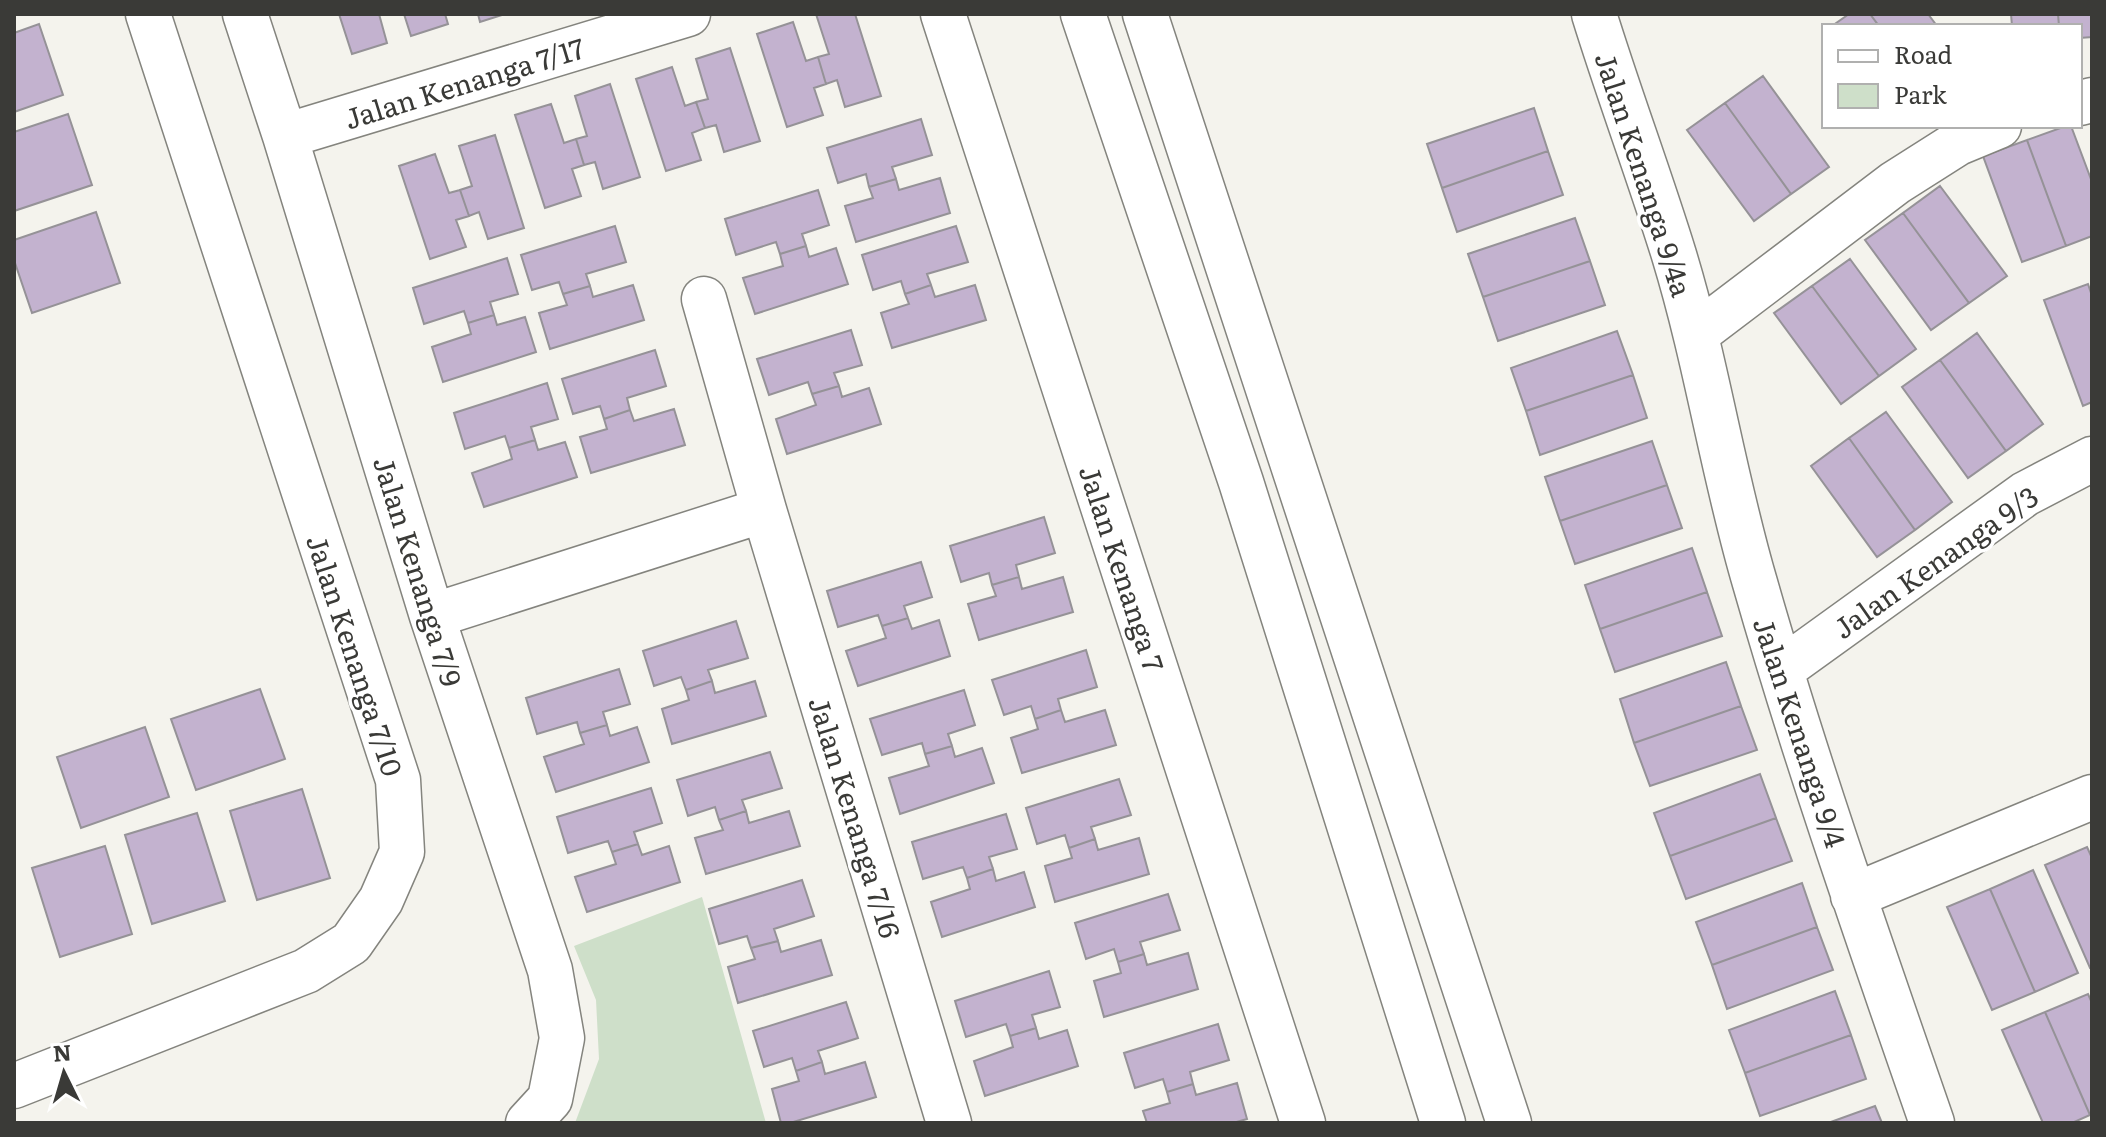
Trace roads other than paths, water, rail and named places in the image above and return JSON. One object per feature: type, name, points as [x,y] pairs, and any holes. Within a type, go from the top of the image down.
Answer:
[{"type":"street","name":"Jalan Kenanga 7/10","points":[[14,1086],[306,971],[351,943],[381,900],[402,852],[398,780],[148,14]]},
{"type":"street","name":"Jalan Kenanga 7/9","points":[[245,14],[432,616],[550,970],[562,1038],[550,1099],[528,1123]]},
{"type":"street","name":"Jalan Kenanga 7/17","points":[[285,136],[688,14]]},
{"type":"street","name":"Jalan Kenanga 7","points":[[943,14],[1303,1123]]},
{"type":"street","points":[[1083,14],[1241,482],[1443,1123]]},
{"type":"street","points":[[1145,14],[1509,1123]]},
{"type":"street","name":"Jalan Kenanga 9/4a","points":[[1594,14],[1674,256],[1696,334]]},
{"type":"street","points":[[1696,334],[1895,183],[1958,143],[1994,128]]},
{"type":"street","name":"Jalan Kenanga 7/16","points":[[704,299],[764,510],[949,1123]]},
{"type":"street","name":"Jalan Kenanga 9/4","points":[[1696,334],[1754,582],[1853,896],[1932,1123]]},
{"type":"street","name":"Jalan Kenanga 9/3","points":[[1781,670],[2025,494],[2092,459]]},
{"type":"street","points":[[432,616],[764,510]]},
{"type":"street","points":[[1853,896],[2092,797]]}]
